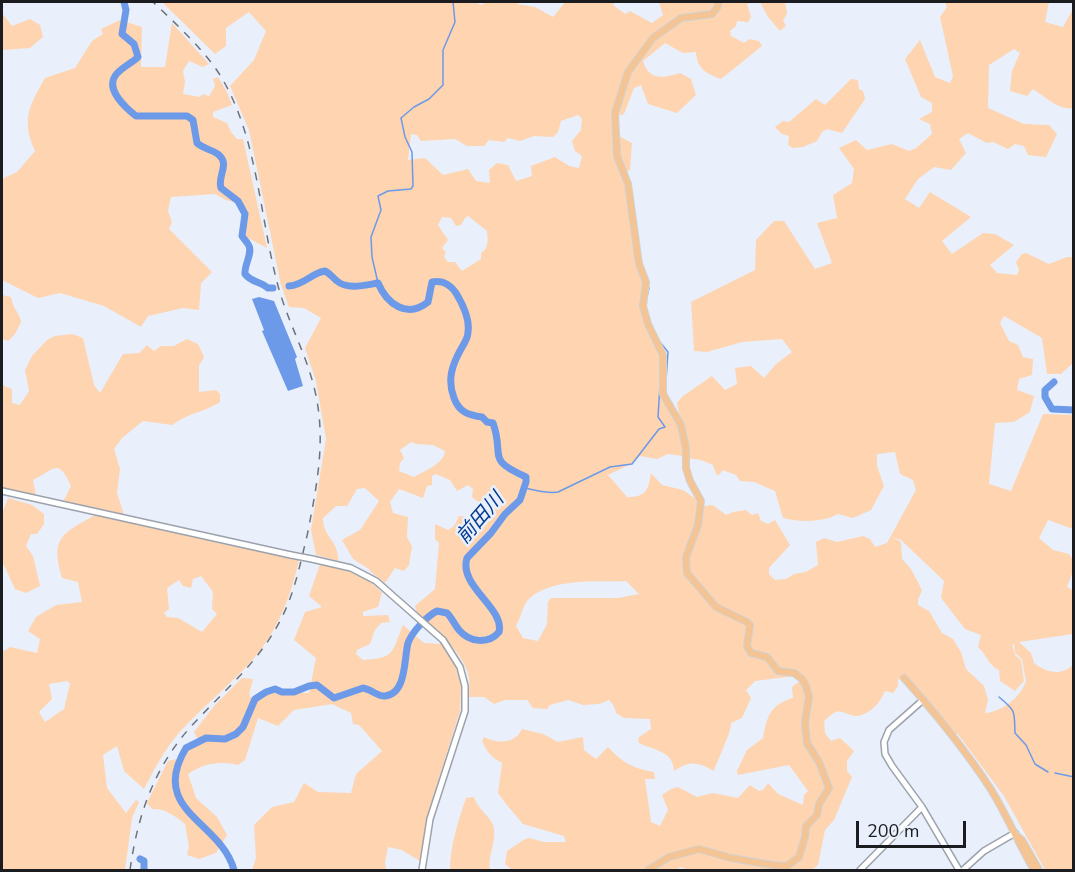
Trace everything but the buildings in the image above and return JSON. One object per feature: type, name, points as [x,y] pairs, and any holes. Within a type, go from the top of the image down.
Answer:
[{"type":"main road","points":[[648,870],[669,857],[699,849],[731,858],[787,866],[799,858],[806,826],[817,814],[819,804],[829,788],[819,762],[807,743],[805,722],[809,697],[802,679],[793,672],[778,671],[767,657],[751,653],[747,646],[750,625],[716,607],[687,573],[686,557],[698,525],[702,503],[686,468],[686,449],[681,425],[663,394],[663,355],[648,324],[643,306],[646,282],[639,264],[628,184],[617,156],[615,113],[625,80],[633,64],[660,33],[681,18],[712,14],[719,2]]},
{"type":"main road","points":[[904,678],[972,761],[1039,870]]},
{"type":"main road","points":[[1015,833],[1017,843],[1034,870]]},
{"type":"street","points":[[2,491],[346,567],[367,575],[384,587],[433,630],[457,660],[463,676],[466,700],[463,719],[430,819],[422,870]]},
{"type":"street","points":[[923,700],[891,728],[884,745],[888,762],[922,807],[959,870]]},
{"type":"street","points":[[860,870],[922,807]]},
{"type":"street","points":[[963,870],[984,851],[1015,833]]},
{"type":"shaded area","points":[[162,2],[474,2],[482,5],[485,2],[519,2],[517,4],[535,7],[553,17],[565,2],[615,2],[613,5],[625,14],[630,11],[652,23],[663,15],[659,2],[755,2],[747,4],[751,17],[748,22],[737,21],[736,26],[730,31],[731,36],[744,43],[749,39],[759,41],[762,46],[721,79],[701,67],[696,52],[683,53],[665,43],[643,61],[646,67],[653,75],[662,77],[680,73],[691,79],[696,95],[677,113],[648,104],[641,85],[634,88],[624,114],[613,117],[613,133],[632,143],[630,170],[622,175],[643,280],[641,304],[643,319],[660,353],[662,364],[659,390],[663,401],[680,428],[684,444],[683,456],[668,454],[657,459],[640,456],[631,464],[608,475],[627,497],[643,494],[649,484],[651,473],[662,485],[683,490],[699,501],[698,518],[684,571],[690,583],[687,561],[704,506],[713,505],[726,515],[746,510],[752,515],[758,513],[761,521],[768,524],[775,520],[790,545],[769,568],[769,574],[775,580],[786,579],[818,565],[816,542],[824,538],[837,542],[863,536],[870,539],[875,547],[887,543],[916,490],[913,480],[900,474],[895,452],[877,454],[877,466],[884,486],[871,510],[853,518],[838,514],[818,520],[797,520],[783,518],[775,491],[754,482],[740,481],[736,475],[723,470],[719,475],[716,474],[713,465],[687,458],[677,403],[683,396],[712,376],[725,390],[737,384],[735,368],[751,366],[764,378],[776,364],[792,352],[782,339],[742,342],[707,352],[694,351],[691,302],[755,270],[756,240],[774,221],[784,221],[815,269],[832,263],[817,223],[837,218],[833,195],[852,183],[854,169],[839,148],[856,140],[867,150],[892,144],[909,151],[932,134],[930,124],[919,119],[932,112],[932,103],[921,97],[905,59],[920,40],[935,77],[950,83],[953,76],[940,17],[947,7],[945,2],[1049,2],[1045,22],[1063,27],[1073,9],[1073,108],[1058,105],[1033,89],[1027,96],[1010,91],[1012,71],[1020,53],[1014,49],[989,65],[988,108],[1024,124],[1049,125],[1057,134],[1046,157],[1028,155],[1024,146],[1015,144],[1008,149],[993,142],[987,143],[968,133],[959,139],[966,153],[951,170],[934,167],[918,179],[905,199],[919,208],[930,192],[971,217],[942,241],[952,254],[983,233],[995,234],[1014,245],[990,265],[997,273],[1017,275],[1019,270],[1016,262],[1022,254],[1026,253],[1049,264],[1073,257],[1073,363],[1061,374],[1047,374],[1042,338],[1004,316],[1000,323],[1009,341],[1018,345],[1023,357],[1033,359],[1032,375],[1019,379],[1017,390],[1034,396],[1030,412],[1014,422],[995,423],[989,484],[1011,491],[1043,414],[1073,415],[1073,529],[1048,520],[1039,538],[1053,550],[1069,554],[1073,560],[1073,571],[1067,587],[1073,590],[1073,634],[1019,642],[1031,653],[1034,663],[1044,669],[1059,672],[1073,665],[1073,870],[1045,870],[1004,796],[957,733],[955,735],[904,677],[898,680],[898,686],[893,693],[885,691],[870,711],[856,716],[836,712],[824,721],[825,733],[831,741],[840,738],[854,751],[847,761],[847,771],[852,777],[834,820],[825,830],[818,865],[812,870],[686,870],[682,867],[675,870],[512,870],[505,864],[507,851],[525,839],[566,842],[564,836],[523,824],[506,804],[498,793],[502,763],[488,751],[482,741],[484,737],[500,742],[511,740],[522,729],[543,734],[558,742],[583,737],[584,750],[596,759],[608,747],[628,764],[654,772],[655,779],[645,779],[651,822],[660,826],[668,810],[662,795],[678,787],[697,797],[713,793],[738,798],[750,785],[759,791],[764,789],[768,783],[778,794],[803,805],[804,795],[808,791],[789,765],[738,775],[737,771],[747,750],[763,738],[771,712],[779,704],[793,698],[792,687],[800,681],[794,676],[755,681],[746,690],[751,698],[742,718],[731,723],[714,771],[703,766],[689,764],[674,771],[670,758],[638,742],[639,737],[651,729],[650,719],[624,718],[616,713],[609,700],[599,704],[583,705],[568,700],[550,705],[547,709],[533,708],[527,700],[505,700],[494,704],[484,697],[469,697],[469,678],[462,660],[448,642],[417,613],[415,606],[435,589],[439,543],[435,539],[435,524],[448,530],[454,526],[459,516],[488,520],[495,503],[492,500],[484,503],[477,501],[472,497],[473,489],[468,485],[457,491],[450,480],[436,474],[432,476],[432,485],[427,486],[423,498],[399,489],[390,502],[393,513],[408,517],[407,537],[412,546],[409,565],[404,571],[395,568],[385,583],[353,559],[342,540],[360,530],[379,501],[365,488],[357,489],[347,506],[336,506],[323,518],[325,530],[336,548],[338,561],[316,555],[311,530],[326,439],[316,381],[305,348],[321,318],[304,308],[289,307],[281,285],[249,130],[230,86],[254,60],[266,31],[249,12],[226,28],[226,46],[215,54]],"holes":[[[578,115],[582,119],[581,130],[572,141],[575,151],[582,156],[579,168],[569,166],[555,157],[531,166],[532,176],[516,181],[508,165],[497,163],[489,170],[490,183],[476,181],[468,169],[443,175],[425,158],[408,160],[411,134],[417,135],[421,141],[455,139],[467,146],[484,146],[489,140],[504,142],[508,138],[520,141],[534,136],[553,137],[558,132],[561,121]],[[468,216],[487,231],[488,241],[481,253],[481,259],[462,271],[455,262],[448,262],[444,257],[446,252],[442,248],[448,240],[438,225],[442,217],[451,218],[456,226],[461,225]],[[411,442],[433,445],[445,451],[441,460],[414,477],[399,471],[400,463],[404,458],[400,450]],[[892,537],[901,540],[944,581],[941,598],[965,629],[981,635],[978,647],[999,670],[1000,681],[1015,691],[1024,681],[1021,660],[1015,655],[1012,645],[1017,643],[1014,645],[1015,653],[1022,659],[1026,681],[1020,693],[1010,703],[998,710],[985,713],[988,700],[984,686],[966,669],[961,652],[953,639],[942,633],[929,611],[918,605],[922,590],[911,569],[902,559],[901,542]],[[626,581],[639,594],[618,598],[551,598],[548,602],[547,624],[538,641],[523,638],[516,626],[525,604],[533,595],[557,585]]]},
{"type":"shaded area","points":[[760,2],[785,2],[787,13],[783,21],[786,26],[780,31],[768,17]]},
{"type":"shaded area","points":[[2,13],[12,26],[30,19],[40,25],[43,37],[30,48],[2,50]]},
{"type":"shaded area","points":[[120,20],[142,27],[141,67],[165,67],[172,23],[209,64],[203,67],[189,61],[183,71],[185,82],[183,94],[209,96],[215,86],[213,79],[218,77],[232,105],[213,112],[213,117],[227,123],[237,139],[243,139],[267,248],[244,236],[245,212],[241,204],[215,194],[171,197],[168,211],[172,222],[169,229],[212,272],[201,283],[199,310],[183,308],[148,316],[141,327],[104,306],[60,293],[38,298],[2,280],[2,179],[17,172],[35,151],[28,130],[31,105],[45,78],[75,68],[92,41],[103,34],[101,29]]},
{"type":"shaded area","points":[[851,79],[858,80],[859,89],[863,91],[865,99],[842,133],[827,129],[822,132],[817,141],[803,147],[793,148],[788,145],[789,136],[782,134],[775,127],[783,121],[789,122],[816,99],[825,105]]},
{"type":"shaded area","points":[[2,295],[11,297],[21,322],[15,334],[8,341],[2,339]]},
{"type":"shaded area","points":[[72,334],[83,338],[94,385],[100,393],[123,354],[139,353],[147,345],[154,351],[161,346],[174,346],[187,339],[198,344],[204,357],[199,366],[199,392],[216,390],[220,394],[220,402],[172,425],[143,421],[122,438],[114,449],[120,469],[117,493],[124,515],[63,502],[71,486],[59,468],[51,469],[33,480],[36,496],[2,488],[2,385],[12,389],[12,403],[20,405],[29,391],[25,370],[32,356],[47,340],[55,336]]},
{"type":"shaded area","points":[[8,498],[32,505],[44,514],[44,524],[37,534],[31,534],[26,546],[33,556],[40,586],[26,593],[15,589],[2,561],[2,514]]},
{"type":"shaded area","points":[[95,515],[299,560],[285,606],[269,638],[253,660],[178,734],[164,753],[144,789],[124,771],[117,746],[103,755],[107,788],[126,813],[136,800],[139,802],[132,818],[125,870],[2,870],[2,652],[10,647],[37,653],[40,639],[28,631],[36,617],[56,605],[82,602],[78,582],[62,578],[57,554],[58,545],[67,532]],"holes":[[[201,576],[213,592],[212,609],[217,614],[202,632],[178,618],[167,617],[164,613],[169,609],[167,588],[179,580],[183,586],[191,588],[193,579]],[[67,681],[70,684],[64,709],[45,722],[39,712],[52,699],[49,684]]]},
{"type":"shaded area","points":[[320,564],[361,576],[382,593],[378,607],[363,612],[363,616],[388,615],[390,622],[381,623],[375,630],[370,644],[357,650],[356,654],[363,660],[387,656],[394,648],[403,625],[424,643],[443,644],[454,662],[461,684],[460,711],[431,804],[420,861],[402,850],[388,847],[386,870],[252,870],[256,858],[254,825],[272,807],[294,802],[304,783],[318,792],[351,793],[356,774],[382,751],[359,725],[353,724],[351,713],[332,704],[294,710],[278,726],[258,718],[245,760],[238,765],[218,763],[206,765],[188,774],[196,798],[217,817],[227,835],[216,853],[199,859],[187,855],[189,846],[185,824],[166,811],[152,809],[147,803],[168,761],[185,757],[188,751],[200,744],[194,732],[215,705],[242,678],[253,679],[249,694],[252,699],[274,692],[309,693],[316,658],[294,640],[305,612],[322,607],[309,596]]},
{"type":"shaded area","points":[[474,797],[494,828],[490,870],[450,870],[457,825],[466,798]]},
{"type":"water","points":[[259,297],[274,301],[297,357],[295,359],[303,386],[288,391],[262,331],[264,330],[252,299]]},
{"type":"waterway","name":"前田川","points":[[124,2],[126,10],[122,34],[134,44],[138,57],[115,76],[113,81],[115,93],[136,116],[187,116],[193,120],[197,143],[217,153],[222,159],[221,188],[238,201],[245,214],[242,236],[250,247],[245,274],[250,279],[268,288],[273,288]]},
{"type":"waterway","points":[[378,283],[372,257],[371,237],[381,210],[378,196],[388,191],[411,189],[413,186],[412,152],[405,137],[401,118],[414,107],[429,99],[443,85],[443,50],[455,22],[453,2]]},
{"type":"waterway","name":"前田川","points":[[234,870],[227,853],[181,801],[176,787],[177,769],[186,748],[206,738],[225,739],[236,734],[243,727],[255,699],[275,689],[282,692],[294,692],[317,685],[334,698],[363,688],[382,696],[392,694],[401,682],[410,639],[420,625],[437,611],[447,613],[459,630],[468,637],[484,640],[495,636],[499,632],[499,623],[469,578],[466,568],[467,558],[520,500],[526,482],[526,477],[505,466],[501,461],[493,423],[465,412],[454,398],[451,385],[452,373],[455,361],[467,339],[468,327],[463,306],[451,287],[446,283],[432,282],[428,302],[420,307],[405,309],[392,303],[378,283],[357,286],[341,284],[325,271],[299,284],[289,286]]},
{"type":"waterway","points":[[647,296],[649,288]]},
{"type":"waterway","points":[[660,342],[668,352],[666,381]]},
{"type":"waterway","points":[[1054,382],[1045,390],[1045,397],[1052,409],[1074,410]]},
{"type":"waterway","points":[[525,488],[558,492],[610,467],[632,464],[659,429],[665,427],[658,417],[660,385]]},
{"type":"waterway","points":[[999,697],[1012,709],[1015,733],[1026,745],[1035,764],[1048,772]]},
{"type":"waterway","points":[[1055,773],[1074,777]]},
{"type":"waterway","name":"前田川","points":[[140,859],[144,861],[144,870]]},
{"type":"railway","points":[[130,870],[138,828],[160,770],[183,735],[264,647],[286,609],[297,578],[307,536],[317,480],[320,443],[318,406],[314,387],[277,282],[249,145],[240,118],[230,93],[216,69],[194,42],[153,2]]}]
